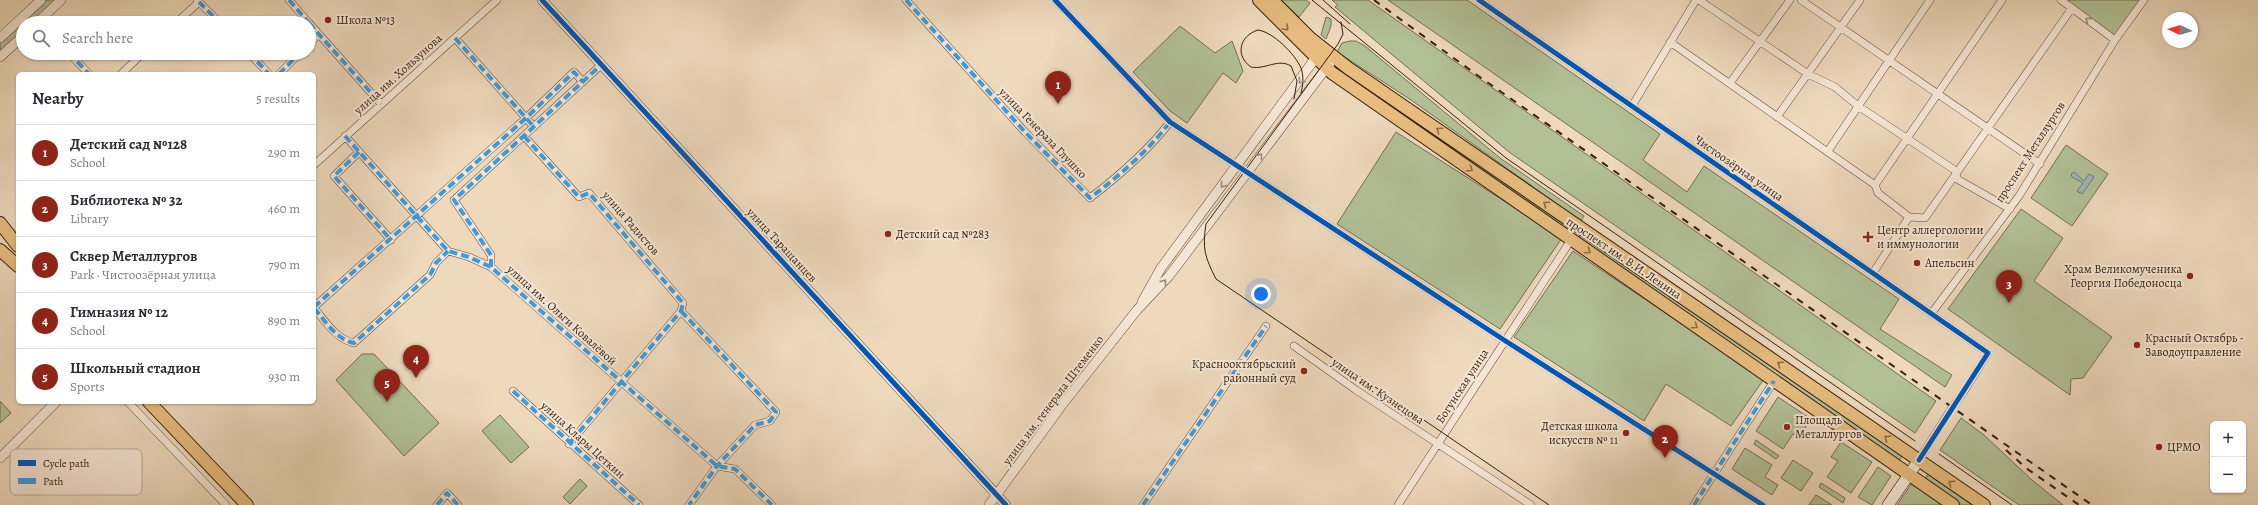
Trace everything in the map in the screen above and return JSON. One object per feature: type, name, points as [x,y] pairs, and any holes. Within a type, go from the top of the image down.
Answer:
[{"type":"main road","name":"проспект им. В.И. Ленина","points":[[1259,0],[1319,54],[1334,58],[1984,505]]},
{"type":"main road","name":"проспект им. В.И. Ленина","points":[[1272,0],[1319,54],[1326,68],[1571,240],[1954,505]]},
{"type":"main road","points":[[0,223],[16,243]]},
{"type":"main road","points":[[1571,240],[1579,227]]},
{"type":"main road","points":[[0,250],[16,264]]},
{"type":"main road","points":[[151,404],[246,505]]},
{"type":"main road","points":[[161,404],[256,505]]},
{"type":"main road","points":[[1888,505],[1919,460]]},
{"type":"street","points":[[24,16],[41,0]]},
{"type":"street","points":[[45,16],[61,0]]},
{"type":"street","points":[[288,0],[303,16]]},
{"type":"street","name":"улица им. Хользунова","points":[[316,163],[497,0]]},
{"type":"street","name":"улица Таращанцев","points":[[542,0],[1006,505]]},
{"type":"street","name":"улица Генерала Глушко","points":[[906,0],[1025,132],[1090,198],[1118,177],[1157,139],[1170,122]]},
{"type":"street","points":[[1055,0],[1170,122],[1504,340],[1763,505]]},
{"type":"street","name":"Чистоозёрная улица","points":[[1479,0],[1988,353],[1919,460]]},
{"type":"street","points":[[1632,106],[1697,0],[1808,74],[1835,87],[1858,106],[1956,171],[1957,179],[2010,209]]},
{"type":"street","points":[[1730,83],[1790,0]]},
{"type":"street","points":[[1801,0],[1986,129],[2040,164]]},
{"type":"street","points":[[1777,117],[1860,0]]},
{"type":"street","points":[[1828,151],[1930,0]]},
{"type":"street","points":[[1875,186],[1909,139],[1937,94],[2002,0]]},
{"type":"street","points":[[2061,0],[2115,40]]},
{"type":"street","name":"проспект Металлургов","points":[[1931,314],[2010,209],[2040,164],[2115,40],[2144,0]]},
{"type":"street","points":[[183,16],[198,1],[213,16]]},
{"type":"street","points":[[1670,42],[1828,151],[1875,186],[1878,193],[1909,217],[1925,218],[1956,171],[2072,8]]},
{"type":"street","points":[[0,38],[16,23]]},
{"type":"street","points":[[316,31],[381,104]]},
{"type":"street","points":[[316,37],[319,34]]},
{"type":"street","points":[[455,38],[534,127]]},
{"type":"street","points":[[0,57],[16,42]]},
{"type":"street","name":"улица им. генерала Штеменко","points":[[1137,310],[1161,268],[1238,166],[1319,54]]},
{"type":"street","name":"улица им. генерала Штеменко","points":[[989,505],[1062,405],[1137,310],[1162,284],[1334,58]]},
{"type":"street","points":[[76,60],[87,72]]},
{"type":"street","points":[[123,72],[136,60]]},
{"type":"street","points":[[256,60],[267,72]]},
{"type":"street","points":[[281,72],[293,60]]},
{"type":"street","points":[[491,267],[492,255],[454,200],[601,65]]},
{"type":"street","points":[[316,306],[417,217],[526,118],[574,72],[583,82]]},
{"type":"street","points":[[316,310],[338,336],[345,341],[354,344],[430,275],[436,263],[448,251],[345,136]]},
{"type":"street","name":"улица Радистов","points":[[524,136],[579,197],[590,193],[682,307]]},
{"type":"street","points":[[359,152],[334,176],[391,240]]},
{"type":"street","points":[[1873,273],[1909,217]]},
{"type":"street","name":"Богунская улица","points":[[1398,505],[1504,340],[1571,240]]},
{"type":"street","name":"улица им. Ольги Ковалёвой","points":[[448,251],[469,256],[491,267],[717,466],[735,469],[772,505]]},
{"type":"street","points":[[570,444],[622,383],[682,307],[776,412],[770,421],[755,425],[717,466],[689,505]]},
{"type":"street","points":[[1143,505],[1266,326]]},
{"type":"street","name":"улица им. Кузнецова","points":[[1294,346],[1437,444],[1531,505]]},
{"type":"street","points":[[1694,505],[1774,381]]},
{"type":"street","name":"улица Клары Цеткин","points":[[513,391],[638,505]]},
{"type":"street","points":[[0,458],[54,404]]},
{"type":"street","points":[[130,404],[226,505]]},
{"type":"street","points":[[437,505],[447,494],[458,505]]},
{"type":"green space","points":[[47,0],[58,0],[41,16],[30,16]]},
{"type":"green space","points":[[1281,0],[1306,0],[1310,3],[1299,17]]},
{"type":"green space","points":[[1332,0],[1368,0],[1936,401],[1915,433],[1509,152],[1335,7],[1338,5]]},
{"type":"green space","points":[[1388,0],[1467,0],[1660,134],[1643,160],[1687,192],[1704,166],[1899,299],[1880,329],[1952,375],[1945,387]]},
{"type":"green space","points":[[2063,0],[2142,0],[2117,37]]},
{"type":"green space","points":[[1326,17],[1331,19],[1331,26],[1326,39],[1321,35]]},
{"type":"green space","points":[[1180,26],[1215,53],[1232,41],[1243,71],[1236,83],[1223,73],[1187,123],[1170,111],[1133,72]]},
{"type":"green space","points":[[16,28],[16,38],[0,53],[0,43]]},
{"type":"green space","points":[[1356,41],[1365,46],[1500,158],[1584,216],[1581,221],[1411,100],[1337,52],[1342,43]]},
{"type":"green space","points":[[1342,71],[1570,227],[1570,232],[1341,73]]},
{"type":"green space","points":[[1396,132],[1562,238],[1500,329],[1337,224]]},
{"type":"green space","points":[[2066,145],[2108,174],[2072,226],[2031,198]]},
{"type":"green space","points":[[2021,209],[2063,238],[2034,281],[2112,337],[2083,378],[2071,379],[2070,395],[1948,309]]},
{"type":"green space","points":[[1580,235],[1902,456],[1898,462],[1578,239]]},
{"type":"green space","points":[[1573,251],[1764,379],[1731,426],[1666,384],[1644,421],[1514,337]]},
{"type":"green space","points":[[362,354],[374,354],[439,423],[404,456],[336,380]]},
{"type":"green space","points":[[1778,397],[1811,419],[1799,437],[1793,434],[1783,449],[1756,431]]},
{"type":"green space","points":[[0,401],[11,413],[0,423]]},
{"type":"green space","points":[[500,415],[529,447],[511,463],[482,431]]},
{"type":"green space","points":[[1961,418],[1984,435],[2032,480],[2063,505],[2019,505],[1940,450]]},
{"type":"green space","points":[[1756,440],[1779,456],[1776,459],[1754,444]]},
{"type":"green space","points":[[1841,442],[1872,462],[1851,493],[1827,477],[1838,461],[1831,457]]},
{"type":"green space","points":[[1745,448],[1772,465],[1765,477],[1778,485],[1772,495],[1732,469]]},
{"type":"green space","points":[[1793,460],[1813,473],[1801,491],[1781,478]]},
{"type":"green space","points":[[1878,467],[1891,476],[1872,505],[1858,497]]},
{"type":"green space","points":[[1927,475],[1972,505],[1962,505],[1926,480]]},
{"type":"green space","points":[[580,479],[587,486],[570,504],[563,497]]},
{"type":"green space","points":[[1821,483],[1845,498],[1843,503],[1819,487]]},
{"type":"green space","points":[[1912,483],[1943,505],[1897,505]]},
{"type":"green space","points":[[1816,495],[1832,505],[1809,505]]},
{"type":"water","points":[[2074,172],[2084,181],[2089,174],[2094,177],[2082,194],[2077,191],[2083,183],[2072,177],[2071,174]]},
{"type":"tram line","points":[[1312,0],[1506,158],[1915,441]]},
{"type":"tram line","points":[[1323,0],[1350,24]]},
{"type":"tram line","points":[[1341,22],[1343,34],[1338,44],[1206,224],[1204,240],[1205,253],[1209,265],[1216,279],[1549,505]]},
{"type":"tram line","points":[[1294,99],[1297,81],[1291,66],[1281,63],[1261,67],[1251,67],[1246,62],[1241,52],[1243,41],[1247,37],[1258,30],[1277,39],[1289,50],[1298,62],[1302,71],[1303,81],[1301,93]]},
{"type":"tram line","points":[[1939,454],[2012,505]]},
{"type":"railway","points":[[1374,0],[1477,75],[2092,505]]},
{"type":"railway","points":[[2006,450],[2026,468],[2079,505]]},
{"type":"marked path","points":[[289,0],[303,16]]},
{"type":"marked path","points":[[906,0],[1025,132],[1090,198],[1133,162],[1170,122]]},
{"type":"marked path","points":[[199,2],[213,16]]},
{"type":"marked path","points":[[316,31],[381,104]]},
{"type":"marked path","points":[[316,37],[319,34]]},
{"type":"marked path","points":[[455,38],[534,127]]},
{"type":"marked path","points":[[76,60],[87,72]]},
{"type":"marked path","points":[[256,60],[267,72]]},
{"type":"marked path","points":[[281,72],[293,60]]},
{"type":"marked path","points":[[491,267],[491,255],[454,200],[601,65]]},
{"type":"marked path","points":[[316,305],[526,118],[574,72],[583,82]]},
{"type":"marked path","points":[[345,136],[448,251],[469,257],[491,267],[717,466],[735,469],[772,505]]},
{"type":"marked path","points":[[524,136],[579,197],[589,193],[683,303],[681,311],[569,444]]},
{"type":"marked path","points":[[359,152],[334,176],[391,240]]},
{"type":"marked path","points":[[316,310],[337,334],[354,343],[430,275],[436,263],[448,251]]},
{"type":"marked path","points":[[681,311],[776,412],[770,421],[755,425],[717,466],[689,505]]},
{"type":"marked path","points":[[1143,505],[1266,326]]},
{"type":"marked path","points":[[1694,505],[1774,381]]},
{"type":"marked path","points":[[513,391],[639,505]]},
{"type":"marked path","points":[[437,505],[447,493],[458,505]]},
{"type":"cycle path","points":[[542,0],[1006,505]]},
{"type":"cycle path","points":[[1055,0],[1170,122],[1504,340],[1763,505]]},
{"type":"cycle path","points":[[1479,0],[1988,353],[1919,460]]},
{"type":"place","name":"Школа №13","points":[[328,20]]},
{"type":"place","name":"Детский сад №128","points":[[1058,104]]},
{"type":"place","name":"Детский сад №283","points":[[888,234]]},
{"type":"place","name":"Центр аллергологии и иммунологии","points":[[1868,237]]},
{"type":"place","name":"Апельсин","points":[[1917,263]]},
{"type":"place","name":"Храм Великомученика Георгия Победоносца","points":[[2190,276]]},
{"type":"place","name":"Сквер Металлургов","points":[[2009,303]]},
{"type":"place","name":"Красный Октябрь - Заводоуправление","points":[[2137,345]]},
{"type":"place","name":"Краснооктябрьский районный суд","points":[[1304,371]]},
{"type":"place","name":"Гимназия № 12","points":[[416,378]]},
{"type":"place","name":"Школьный стадион","points":[[387,402]]},
{"type":"place","name":"Площадь Металлургов","points":[[1787,427]]},
{"type":"place","name":"Детская школа искусств № 11","points":[[1626,433]]},
{"type":"place","name":"ЦРМО","points":[[2159,447]]},
{"type":"place","name":"Библиотека № 32","points":[[1665,458]]}]
